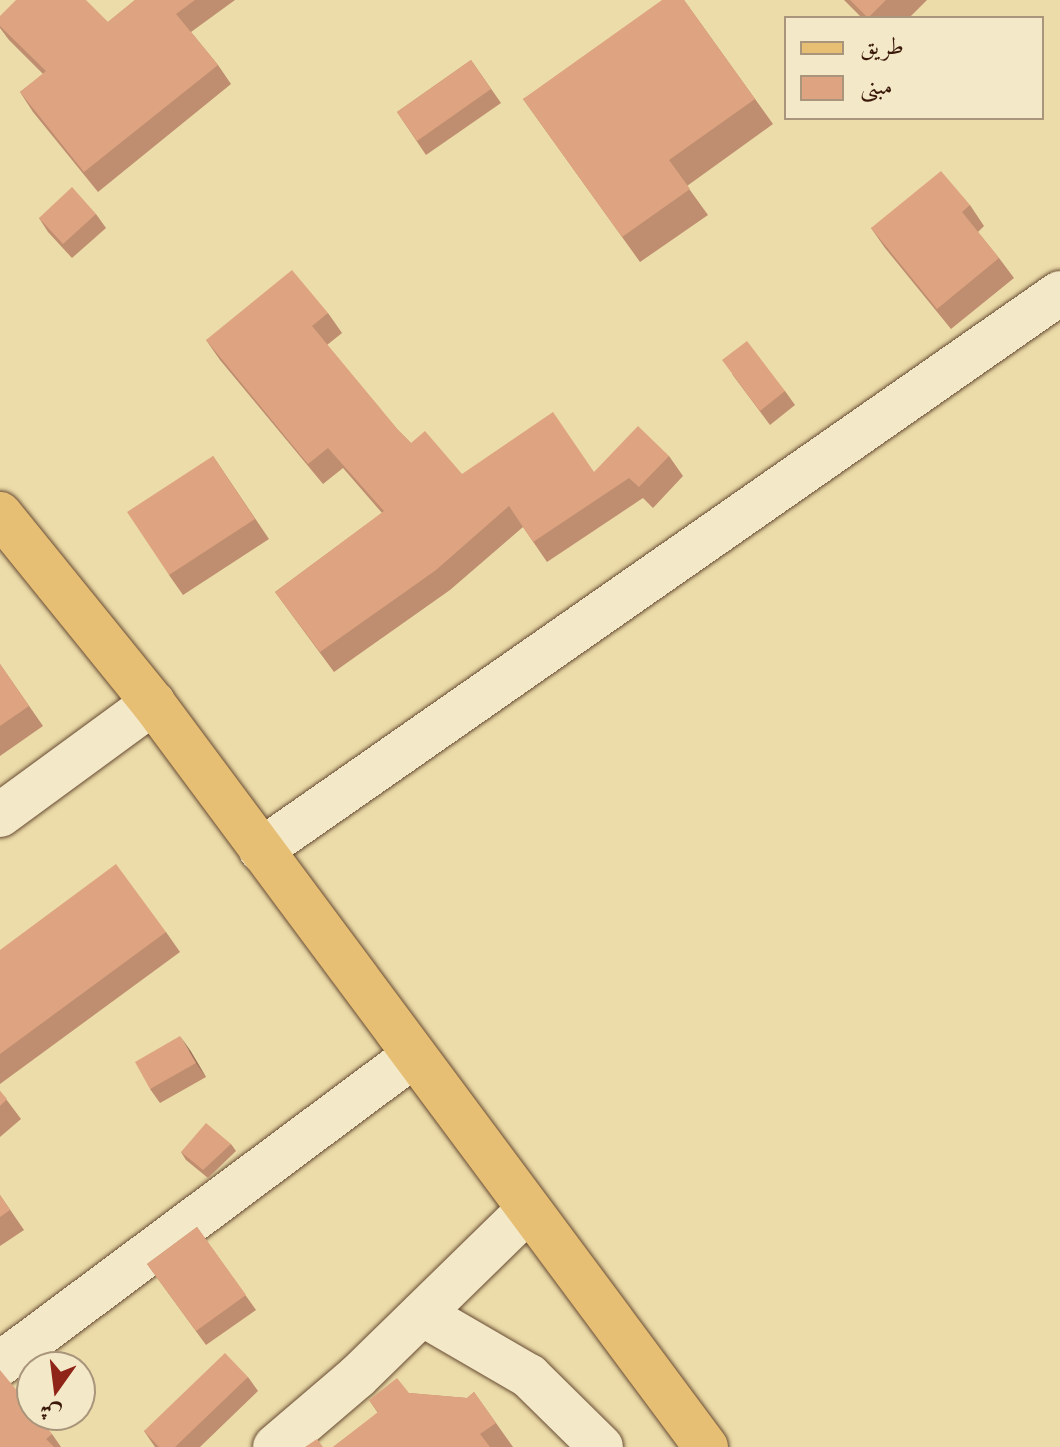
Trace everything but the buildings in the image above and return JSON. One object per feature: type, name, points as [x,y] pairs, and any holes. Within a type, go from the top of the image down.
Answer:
[{"type":"main road","points":[[0,514],[153,703],[706,1447]]},
{"type":"street","points":[[261,850],[1060,293]]},
{"type":"street","points":[[0,815],[153,703]]},
{"type":"street","points":[[0,1364],[413,1056]]},
{"type":"street","points":[[275,1447],[422,1314],[528,1210]]},
{"type":"street","points":[[422,1314],[529,1376],[601,1447]]}]
